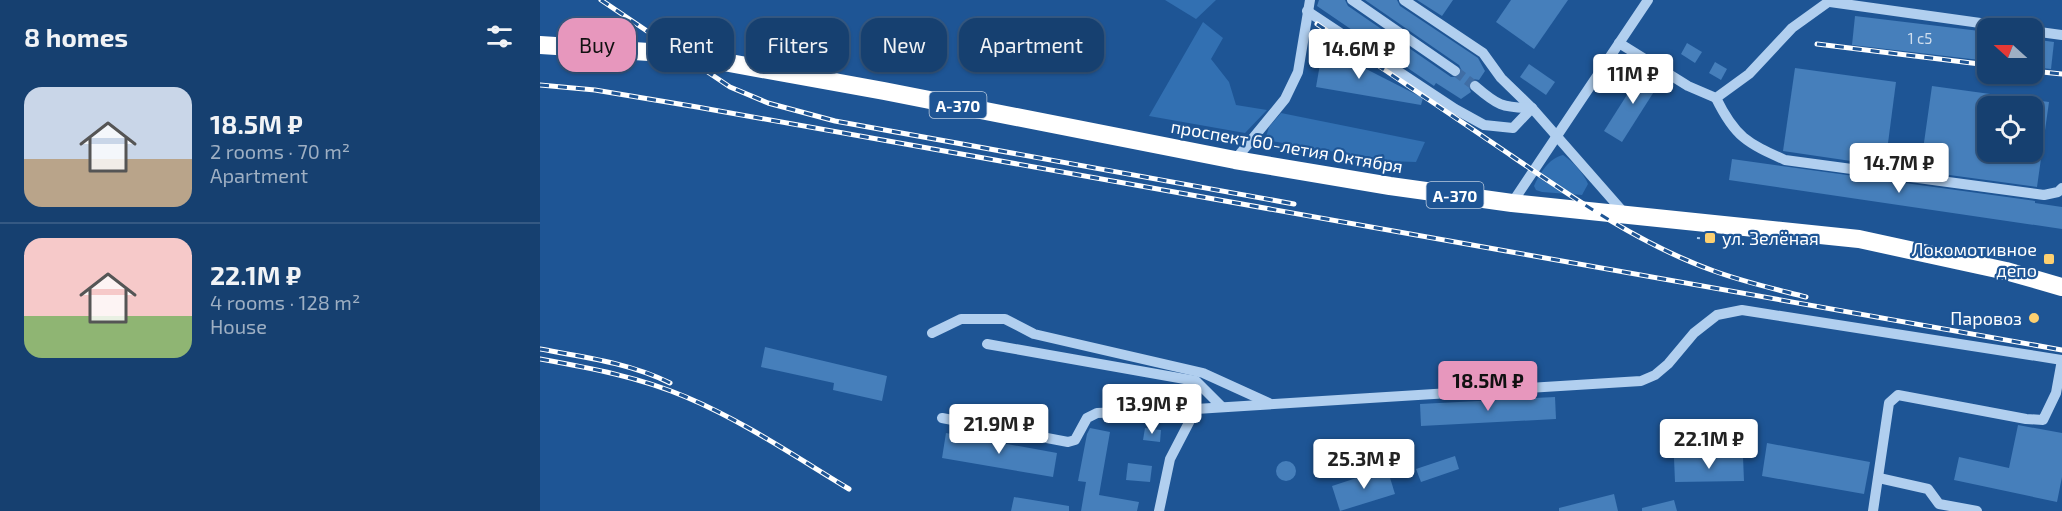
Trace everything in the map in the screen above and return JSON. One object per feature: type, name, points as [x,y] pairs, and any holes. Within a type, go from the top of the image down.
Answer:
[{"type":"highway","name":"проспект 60-летия Октября","points":[[540,45],[680,54],[1342,179],[1512,203],[1859,239],[2006,271],[2062,287]]},
{"type":"street","points":[[1352,0],[1455,71]]},
{"type":"street","points":[[1404,0],[1483,53],[1501,78],[1532,108],[1625,214]]},
{"type":"street","points":[[1512,203],[1648,0]]},
{"type":"street","points":[[1716,98],[1749,74],[1792,28],[1831,1],[1977,22]]},
{"type":"street","points":[[1235,160],[1285,99],[1298,72],[1309,5],[1455,109],[1484,125],[1513,128],[1532,108]]},
{"type":"street","points":[[2043,32],[2062,35]]},
{"type":"street","points":[[1619,43],[1688,86],[1716,98],[1728,121],[1751,145],[1785,160],[2044,195],[2058,192],[2062,188]]},
{"type":"street","points":[[1475,86],[1492,101],[1509,108],[1532,108]]},
{"type":"street","points":[[942,418],[1068,442],[1075,440],[1087,418],[1097,413],[1196,409],[1641,381],[1655,375],[1668,364],[1694,333],[1717,315],[1742,310],[2062,360],[2056,393],[2043,420],[2026,419],[1898,395],[1889,403],[1873,511]]},
{"type":"street","points":[[932,333],[961,319],[1005,318],[1034,334],[1203,373],[1272,404]]},
{"type":"street","points":[[987,344],[1196,381],[1222,407]]},
{"type":"street","points":[[1159,511],[1170,459],[1196,409]]},
{"type":"street","points":[[1879,478],[1928,489],[1939,504],[1977,511]]},
{"type":"shaded area","points":[[1165,0],[1216,0],[1196,19]]},
{"type":"shaded area","points":[[1203,22],[1223,38],[1211,59],[1229,82],[1236,105],[1267,110],[1245,133],[1149,116]]},
{"type":"shaded area","points":[[1281,113],[1425,142],[1416,162],[1388,161],[1265,140],[1269,127]]},
{"type":"shaded area","points":[[1563,155],[1577,168],[1588,184],[1582,195],[1542,192],[1536,190],[1534,186],[1549,163]]},
{"type":"building","points":[[1319,0],[1345,0],[1348,6],[1451,77],[1459,77],[1462,71],[1459,65],[1365,0],[1397,0],[1400,6],[1478,58],[1485,71],[1479,80],[1470,81],[1468,85],[1471,92],[1461,99],[1436,83],[1434,86],[1317,6]]},
{"type":"building","points":[[1417,0],[1453,0],[1442,16]]},
{"type":"building","points":[[1511,0],[1568,0],[1534,49],[1496,22]]},
{"type":"building","points":[[1855,16],[1977,31],[1977,60],[1852,45]]},
{"type":"building","points":[[2043,40],[2054,42],[2051,69],[2043,68]]},
{"type":"building","points":[[1687,43],[1702,52],[1695,63],[1681,54]]},
{"type":"building","points":[[1323,47],[1423,98],[1421,105],[1316,87]]},
{"type":"building","points":[[1715,62],[1727,69],[1721,80],[1709,73]]},
{"type":"building","points":[[1529,64],[1555,82],[1546,95],[1520,77]]},
{"type":"building","points":[[1644,68],[1662,79],[1622,142],[1604,131]]},
{"type":"building","points":[[1795,68],[1896,82],[1885,166],[1783,151]]},
{"type":"building","points":[[1932,86],[2005,96],[1977,96],[1977,162],[2041,162],[2037,187],[1920,171]]},
{"type":"building","points":[[2043,101],[2049,102],[2043,144]]},
{"type":"building","points":[[1732,159],[2035,201],[2035,203],[2062,207],[2062,229],[1729,180]]},
{"type":"building","points":[[765,347],[887,376],[882,401],[833,390],[834,383],[761,367]]},
{"type":"building","points":[[1555,397],[1556,419],[1421,426],[1420,404]]},
{"type":"building","points":[[2018,425],[2062,433],[2062,477],[2057,502],[1954,480],[1959,457],[2009,468]]},
{"type":"building","points":[[1090,428],[1110,432],[1099,495],[1139,502],[1137,511],[1081,511],[1086,482],[1078,481]]},
{"type":"building","points":[[1145,428],[1161,430],[1160,442],[1143,440]]},
{"type":"building","points":[[946,433],[1057,453],[1053,477],[942,458]]},
{"type":"building","points":[[1767,443],[1870,462],[1864,494],[1762,476]]},
{"type":"building","points":[[1455,456],[1459,469],[1421,482],[1416,469]]},
{"type":"building","points":[[1743,457],[1744,481],[1675,482],[1674,458]]},
{"type":"building","points":[[1286,461],[1293,464],[1296,471],[1293,478],[1286,481],[1279,478],[1276,471],[1279,464]]},
{"type":"building","points":[[1128,463],[1152,466],[1150,482],[1126,480]]},
{"type":"building","points":[[1387,468],[1395,494],[1340,511],[1332,486]]},
{"type":"building","points":[[1614,494],[1618,511],[1559,511],[1559,508]]},
{"type":"building","points":[[1014,497],[1069,506],[1069,511],[1011,511]]},
{"type":"building","points":[[1674,500],[1677,511],[1642,511],[1642,508]]},
{"type":"tunnel","points":[[1455,71],[1475,86]]},
{"type":"railway","points":[[601,0],[730,87],[768,103],[835,121],[1294,204]]},
{"type":"railway","points":[[1317,24],[1558,187],[1634,234],[1714,271],[1806,297]]},
{"type":"railway","points":[[1817,44],[1977,64]]},
{"type":"railway","points":[[2043,72],[2062,74]]},
{"type":"railway","points":[[540,85],[595,90],[697,107],[2062,350]]},
{"type":"railway","points":[[540,349],[639,370],[670,383]]},
{"type":"railway","points":[[540,359],[632,379],[686,397],[749,428],[849,489]]},
{"type":"place","name":"ул. Зелёная","points":[[1710,238]]},
{"type":"place","name":"Локомотивное депо","points":[[2049,259]]},
{"type":"place","name":"Паровоз","points":[[2034,318]]}]
